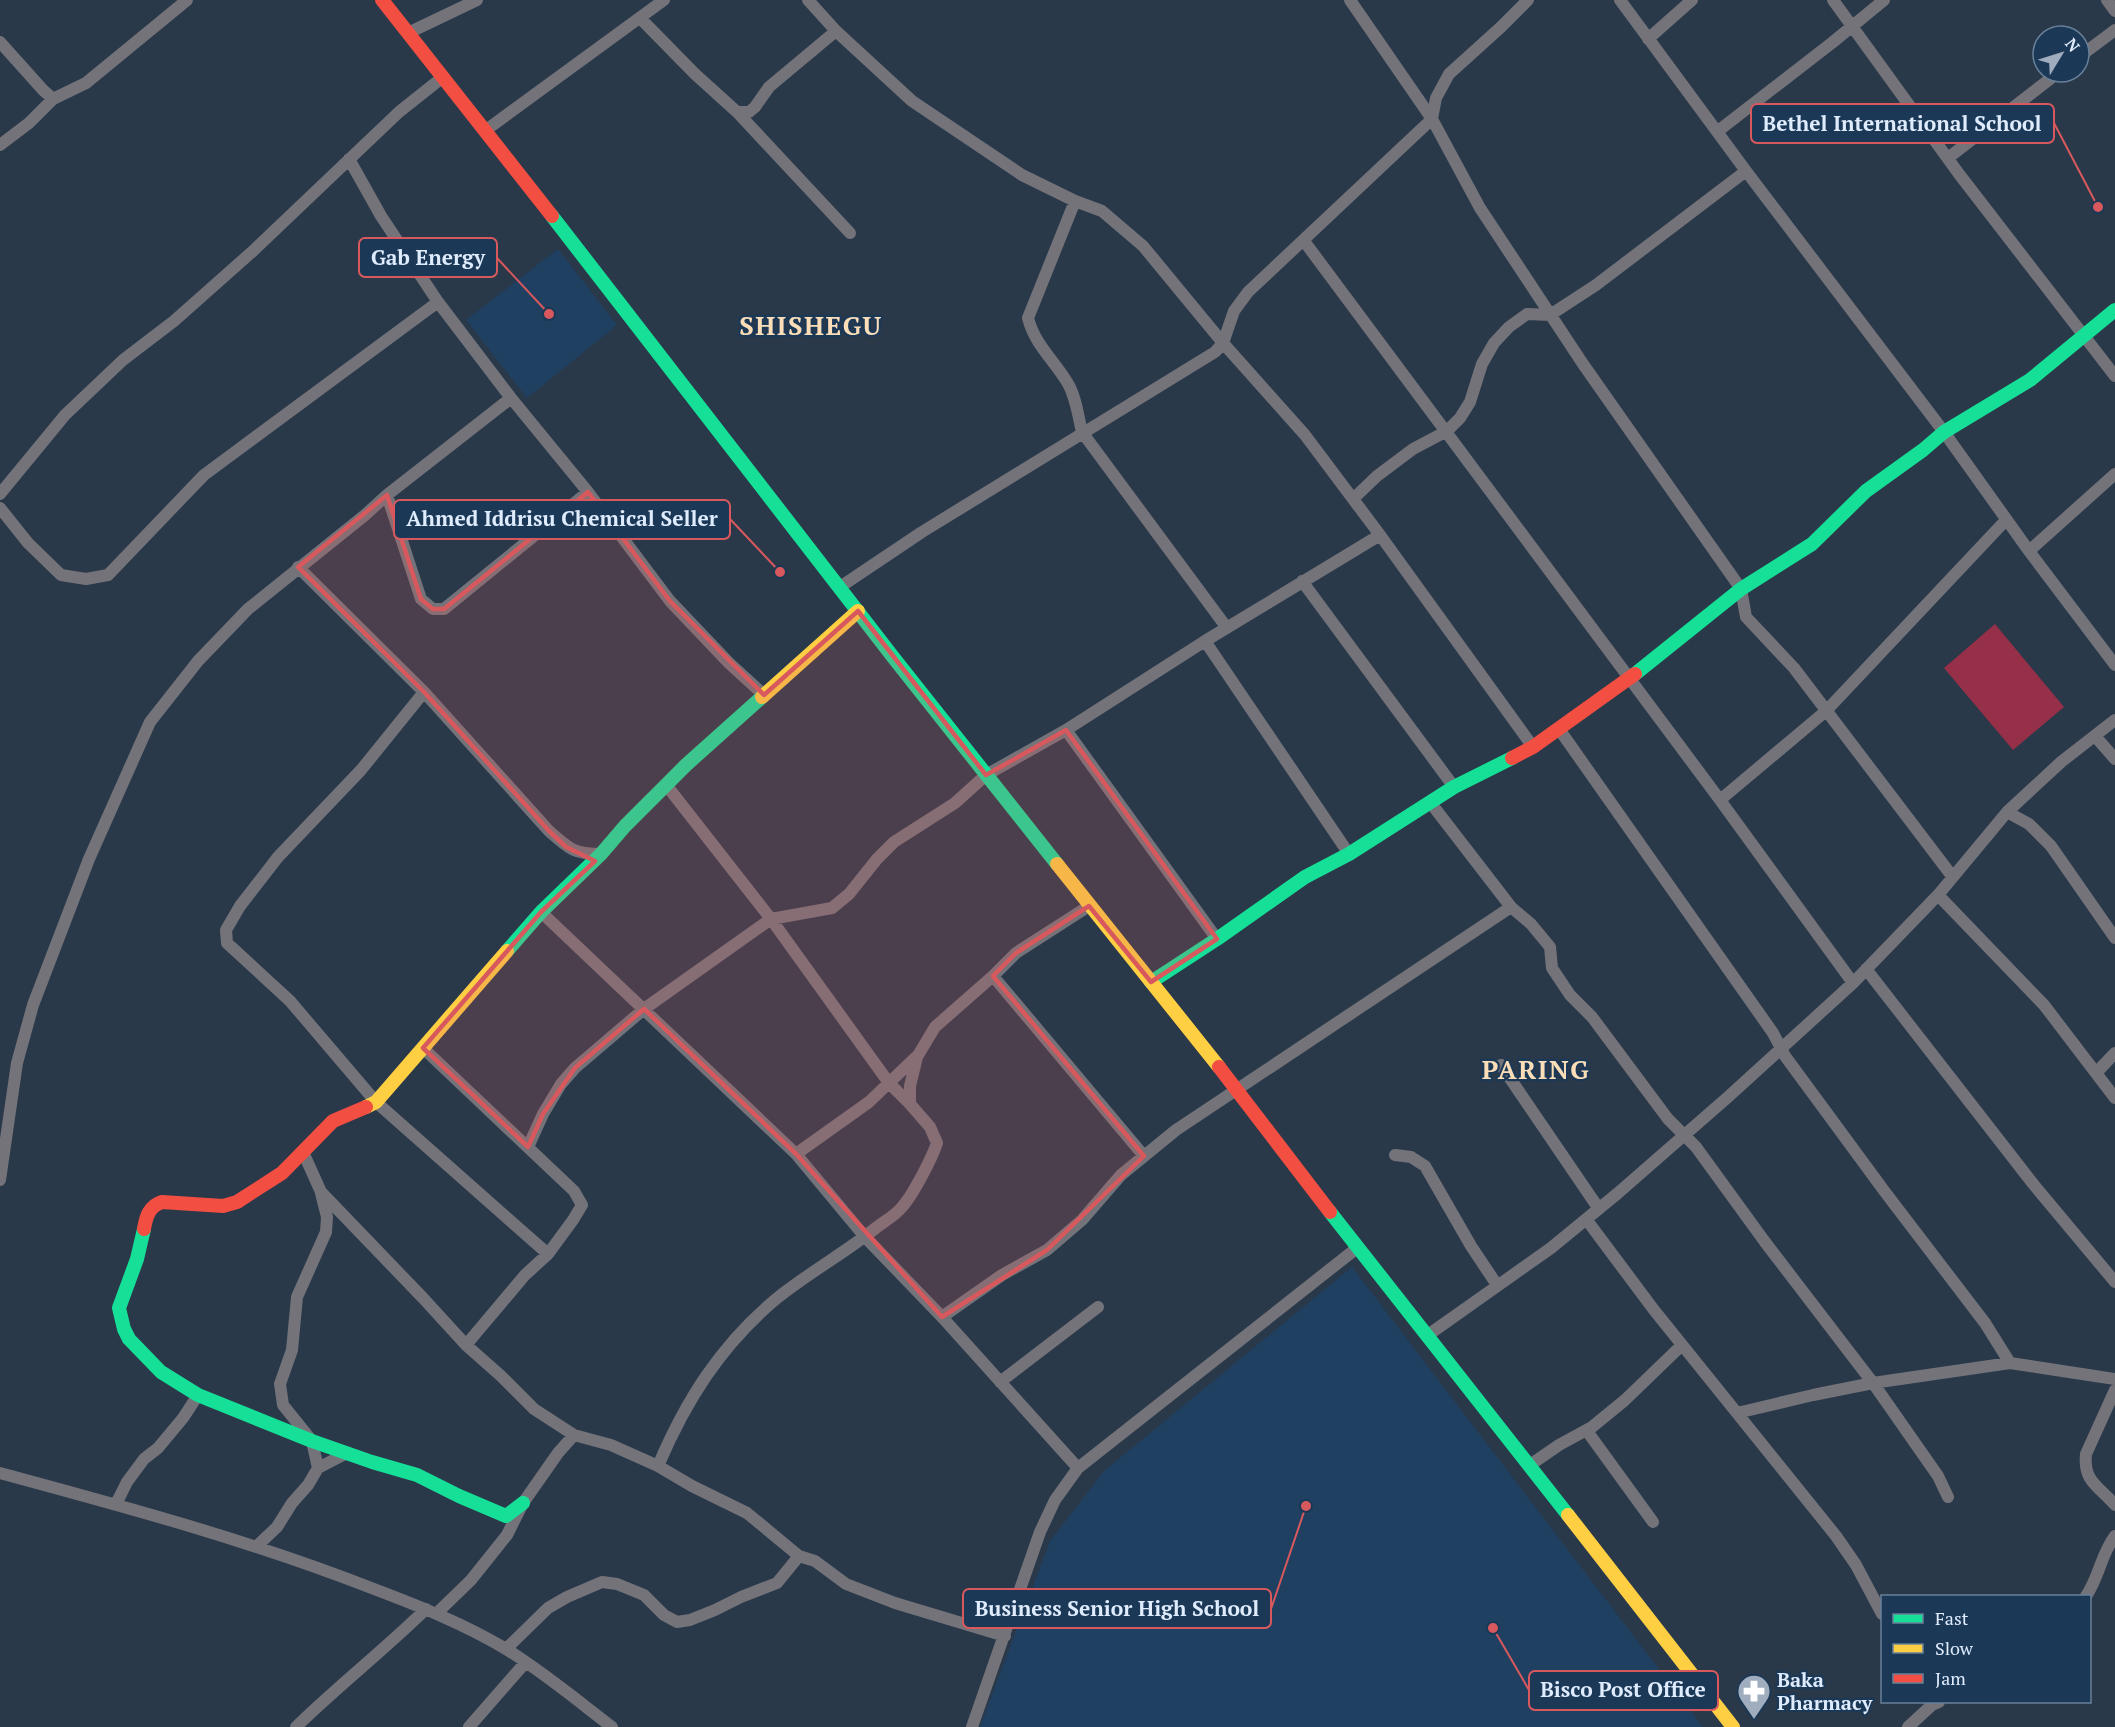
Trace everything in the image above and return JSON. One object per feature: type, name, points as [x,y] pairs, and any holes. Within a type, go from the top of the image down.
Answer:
[{"type":"street","points":[[382,0],[486,130],[640,332],[986,775],[1237,1090],[1357,1248],[1428,1335],[1733,1727]]},
{"type":"street","points":[[408,33],[477,0]]},
{"type":"street","points":[[486,130],[664,0]]},
{"type":"street","points":[[808,0],[836,31],[912,101],[1022,175],[1075,201],[1102,211],[1143,246],[1223,343],[1305,435],[1533,747]]},
{"type":"street","points":[[1350,0],[1432,119],[1480,208],[1550,315],[1741,590],[1746,617],[1794,668],[1952,876]]},
{"type":"street","points":[[840,587],[922,532],[1215,352],[1223,343],[1234,311],[1248,292],[1432,119],[1436,98],[1449,74],[1528,0]]},
{"type":"street","points":[[1620,0],[1746,171],[1944,432],[2006,520],[2115,665]]},
{"type":"street","points":[[1648,39],[1692,0]]},
{"type":"street","points":[[1833,0],[1948,158],[2082,336],[2115,376]]},
{"type":"street","points":[[1718,131],[1884,0]]},
{"type":"street","points":[[2107,0],[2115,11]]},
{"type":"street","points":[[0,145],[29,123],[53,99],[86,83],[178,2]]},
{"type":"street","points":[[640,18],[695,74],[737,112],[849,233]]},
{"type":"street","points":[[2091,48],[2115,30]]},
{"type":"street","points":[[737,112],[749,112],[756,107],[769,87],[836,31]]},
{"type":"street","points":[[0,42],[53,99]]},
{"type":"street","points":[[0,494],[65,415],[123,360],[174,321],[253,251],[399,112],[443,77]]},
{"type":"street","points":[[1948,158],[2044,84]]},
{"type":"street","points":[[348,159],[381,216],[438,302],[511,398],[588,492],[670,601],[729,663],[764,694]]},
{"type":"street","points":[[1353,499],[1377,476],[1413,449],[1447,431],[1460,418],[1470,402],[1482,364],[1494,343],[1509,327],[1527,314],[1550,315],[1596,285],[1746,171]]},
{"type":"street","points":[[1075,201],[1028,318],[1032,334],[1068,384],[1077,408],[1082,432],[1227,628]]},
{"type":"street","points":[[1304,241],[1447,431],[1853,983]]},
{"type":"street","points":[[0,508],[28,543],[61,575],[86,579],[108,575],[204,475],[438,302]]},
{"type":"street","points":[[1151,982],[1305,878],[1349,854],[1454,788],[1533,747],[1559,729],[1629,678],[1741,590],[1812,543],[1847,512],[1866,491],[1944,432],[2030,380],[2115,310]]},
{"type":"street","points":[[0,1180],[17,1064],[33,1005],[89,859],[150,722],[198,661],[248,609],[387,495],[511,398]]},
{"type":"street","points":[[2029,551],[2115,474]]},
{"type":"street","points":[[387,495],[421,599],[433,609],[444,609],[588,492]]},
{"type":"street","points":[[1720,800],[1826,711],[2006,520]]},
{"type":"street","points":[[528,1147],[543,1114],[561,1084],[575,1068],[644,1009],[771,920],[832,908],[849,894],[894,842],[955,803],[986,775],[1065,730],[1205,641],[1380,535]]},
{"type":"street","points":[[298,567],[423,692],[566,847],[581,854],[601,854]]},
{"type":"street","points":[[1302,581],[1454,788]]},
{"type":"street","points":[[506,1516],[417,1475],[312,1441],[198,1395],[162,1372],[129,1339],[119,1308],[136,1259],[147,1214],[155,1204],[162,1202],[223,1206],[237,1202],[256,1192],[282,1173],[333,1121],[376,1102],[541,912],[601,854],[625,826],[686,765],[858,611]]},
{"type":"street","points":[[1205,641],[1349,854]]},
{"type":"street","points":[[423,692],[361,770],[278,857],[240,906],[226,930],[226,943],[290,1001],[376,1102],[548,1254]]},
{"type":"street","points":[[1428,1335],[1551,1248],[1684,1136],[1853,983],[1938,895],[2007,812],[2061,762],[2115,720]]},
{"type":"street","points":[[1559,729],[1773,1033],[1780,1048],[1885,1192],[1985,1323],[2010,1363]]},
{"type":"street","points":[[1065,730],[1217,939]]},
{"type":"street","points":[[2095,736],[2115,759]]},
{"type":"street","points":[[658,1466],[675,1425],[700,1384],[737,1336],[777,1298],[865,1237],[902,1207],[933,1155],[937,1143],[930,1127],[890,1083],[771,920],[667,786]]},
{"type":"street","points":[[1430,802],[1511,907],[1532,924],[1550,947],[1552,968],[1570,995],[1592,1017],[1668,1119],[1696,1147],[1765,1242],[1873,1383],[1938,1476],[1948,1497]]},
{"type":"street","points":[[2007,812],[2029,824],[2051,846],[2115,938]]},
{"type":"street","points":[[1938,895],[2038,998],[2115,1098]]},
{"type":"street","points":[[796,1154],[868,1102],[890,1083],[917,1057],[935,1027],[993,976],[1016,952],[1089,906]]},
{"type":"street","points":[[942,1317],[1002,1275],[1047,1250],[1082,1220],[1121,1175],[1176,1131],[1511,907]]},
{"type":"street","points":[[541,912],[796,1154],[865,1237],[942,1317],[1078,1468]]},
{"type":"street","points":[[1866,969],[2034,1185],[2115,1281]]},
{"type":"street","points":[[993,976],[1144,1156]]},
{"type":"street","points":[[423,1048],[574,1191],[582,1205],[548,1254],[525,1275],[466,1345]]},
{"type":"street","points":[[2096,1073],[2115,1053]]},
{"type":"street","points":[[910,1104],[910,1086],[917,1057]]},
{"type":"street","points":[[1501,1065],[1599,1209]]},
{"type":"street","points":[[303,1152],[321,1192],[327,1217],[326,1232],[300,1288],[295,1308],[292,1350],[280,1384],[283,1405],[312,1441],[318,1468]]},
{"type":"street","points":[[1395,1155],[1411,1157],[1425,1166],[1471,1246],[1497,1285]]},
{"type":"street","points":[[321,1192],[466,1345],[534,1409],[574,1435],[611,1445],[658,1466],[692,1486],[747,1513],[799,1556],[815,1561],[846,1584],[867,1593],[1005,1636]]},
{"type":"street","points":[[1586,1219],[1682,1345],[1847,1552],[1881,1612]]},
{"type":"street","points":[[972,1727],[1040,1532],[1055,1500],[1078,1468],[1357,1248]]},
{"type":"street","points":[[1000,1383],[1098,1307]]},
{"type":"street","points":[[1530,1465],[1559,1445],[1587,1431],[1625,1400],[1682,1345]]},
{"type":"street","points":[[1737,1413],[1873,1383],[2010,1363],[2115,1379]]},
{"type":"street","points":[[2115,1390],[2086,1454],[2085,1466],[2086,1474],[2115,1506]]},
{"type":"street","points":[[116,1504],[127,1482],[183,1418],[198,1395]]},
{"type":"street","points":[[1587,1431],[1653,1522]]},
{"type":"street","points":[[296,1727],[334,1690],[471,1580],[507,1535],[523,1503],[574,1435]]},
{"type":"street","points":[[256,1547],[277,1527],[318,1468],[347,1453]]},
{"type":"street","points":[[0,1473],[116,1504],[256,1547],[334,1573],[431,1611],[506,1649],[607,1725]]},
{"type":"street","points":[[506,1516],[523,1503]]},
{"type":"street","points":[[506,1516],[507,1535]]},
{"type":"street","points":[[2087,1595],[2115,1536]]},
{"type":"street","points":[[506,1649],[548,1608],[602,1582],[617,1584],[644,1595],[664,1616],[677,1622],[715,1610],[777,1583],[799,1556]]},
{"type":"street","points":[[469,1727],[525,1663]]},
{"type":"street","points":[[1908,1727],[1936,1703]]},
{"type":"highlighted area","points":[[588,492],[670,601],[764,695],[858,611],[986,775],[1066,730],[1217,939],[1151,982],[1089,906],[1016,953],[993,976],[1144,1156],[1047,1250],[942,1317],[796,1154],[644,1009],[575,1068],[543,1114],[528,1147],[423,1048],[541,912],[595,861],[566,847],[549,831],[424,692],[298,567],[387,495],[421,599],[433,609],[444,609]]},
{"type":"shaded area","points":[[558,249],[617,325],[527,398],[466,320]]},
{"type":"shaded area","points":[[1995,624],[2064,707],[2013,750],[1944,668]]},
{"type":"shaded area","points":[[1352,1267],[1703,1727],[980,1727],[1050,1541],[1104,1471]]},
{"type":"traffic: fast","points":[[552,216],[893,657],[1057,864]]},
{"type":"traffic: fast","points":[[1635,674],[1741,589],[1812,544],[1866,491],[1944,432],[2030,380],[2115,310]]},
{"type":"traffic: fast","points":[[507,951],[541,912],[601,854],[625,826],[686,765],[762,697]]},
{"type":"traffic: fast","points":[[1151,982],[1305,877],[1349,854],[1454,787],[1512,758]]},
{"type":"traffic: fast","points":[[1330,1212],[1568,1515]]},
{"type":"traffic: fast","points":[[144,1229],[137,1259],[119,1308],[129,1339],[161,1372],[198,1395],[312,1441],[417,1475],[506,1516],[523,1503]]},
{"type":"traffic: slow","points":[[762,697],[858,611]]},
{"type":"traffic: slow","points":[[1057,864],[1219,1067]]},
{"type":"traffic: slow","points":[[366,1107],[376,1102],[507,951]]},
{"type":"traffic: slow","points":[[1568,1515],[1733,1727]]},
{"type":"traffic: jam","points":[[382,0],[552,216]]},
{"type":"traffic: jam","points":[[1512,758],[1533,747],[1635,674]]},
{"type":"traffic: jam","points":[[1219,1067],[1330,1212]]},
{"type":"traffic: jam","points":[[144,1229],[149,1212],[162,1202],[223,1206],[237,1202],[282,1173],[333,1121],[366,1107]]},
{"type":"place","name":"Bethel International School","points":[[2098,207]]},
{"type":"place","name":"Gab Energy","points":[[549,314]]},
{"type":"place","name":"Ahmed Iddrisu Chemical Seller","points":[[780,572]]},
{"type":"place","name":"Business Senior High School","points":[[1306,1506]]},
{"type":"place","name":"Bisco Post Office","points":[[1493,1628]]},
{"type":"place","name":"Baka Pharmacy","points":[[1754,1720]]},
{"type":"district","name":"SHISHEGU","points":[[811,325]]},
{"type":"district","name":"PARING","points":[[1536,1069]]}]
